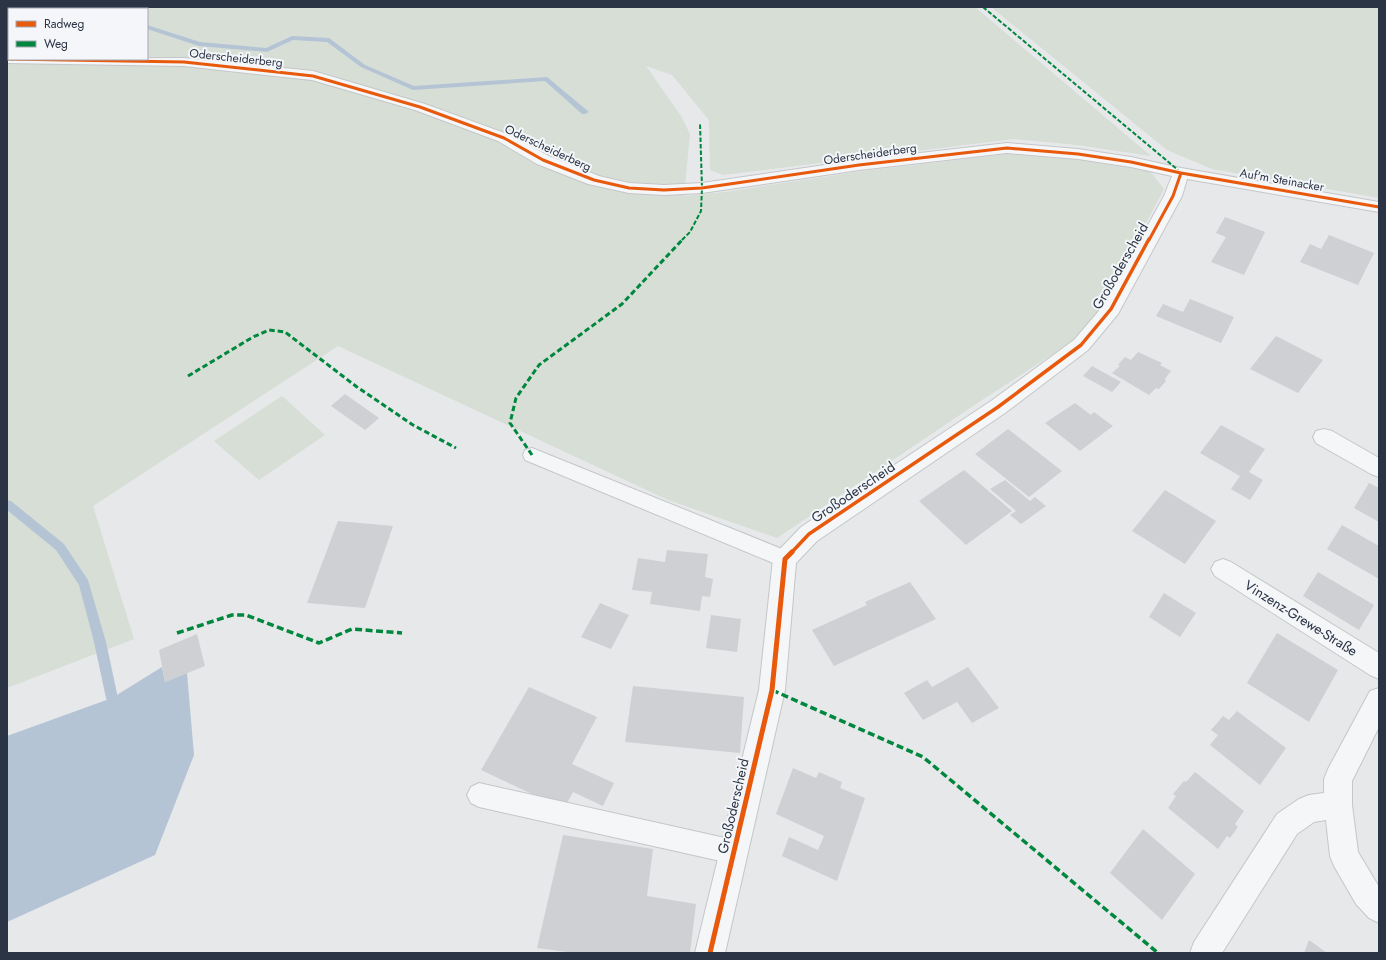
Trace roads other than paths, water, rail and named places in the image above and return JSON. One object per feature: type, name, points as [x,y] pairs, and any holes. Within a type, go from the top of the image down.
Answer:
[{"type":"street","name":"Oderscheiderberg","points":[[66,60],[184,62],[313,76],[420,107],[504,138],[544,160],[594,180],[628,188],[664,190],[702,188],[866,164],[1007,148],[1078,154],[1131,162],[1181,173]]},
{"type":"street","name":"Auf'm Steinacker","points":[[1181,173],[1379,207]]},
{"type":"street","name":"Großoderscheid","points":[[710,953],[772,690],[786,559],[809,534],[998,407],[1081,345],[1110,309],[1173,196],[1181,173]]},
{"type":"street","points":[[1324,436],[1379,468]]},
{"type":"street","name":"Vinzenz-Grewe-Straße","points":[[1223,569],[1379,667]]},
{"type":"street","points":[[1379,700],[1338,779],[1338,805],[1344,856],[1366,894],[1379,908]]},
{"type":"street","points":[[1205,953],[1287,824],[1309,809],[1338,805]]},
{"type":"lane","points":[[532,455],[786,559]]},
{"type":"lane","points":[[479,795],[734,852]]},
{"type":"water","points":[[162,667],[165,682],[187,673],[194,755],[155,855],[7,922],[7,736],[112,698]]},
{"type":"waterway","points":[[148,27],[199,44],[267,50],[292,38],[329,40],[363,66],[413,88],[547,79],[585,112]]},
{"type":"waterway","points":[[7,504],[60,547],[84,583],[100,642],[112,698]]}]
